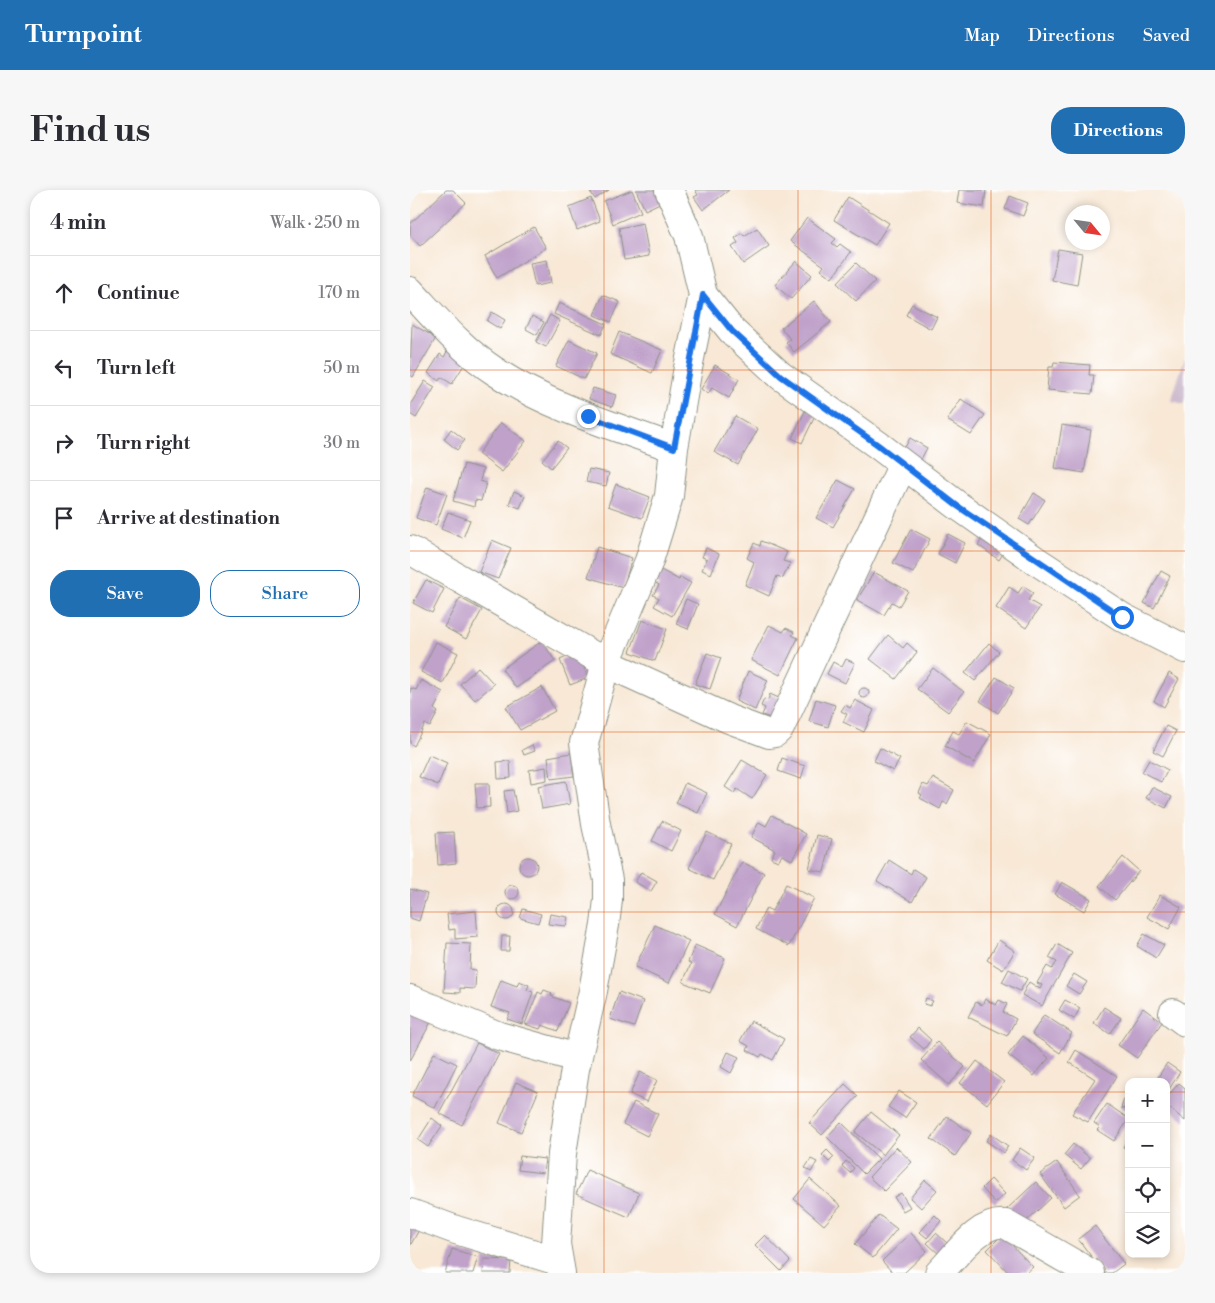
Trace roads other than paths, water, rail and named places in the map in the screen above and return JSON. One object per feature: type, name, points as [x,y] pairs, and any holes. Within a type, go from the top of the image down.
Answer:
[{"type":"street","points":[[410,1213],[559,1267],[556,1244],[562,1154],[608,900],[608,880],[596,824],[584,743],[606,663],[649,561],[669,496],[674,448],[703,295],[689,236],[669,190]]},
{"type":"street","points":[[410,291],[470,353],[496,373],[544,398],[674,448]]},
{"type":"street","points":[[703,295],[732,331],[781,376],[903,464],[964,511],[1122,617],[1185,649]]},
{"type":"street","points":[[410,550],[606,663],[729,719],[769,734],[775,733],[780,728],[903,464]]},
{"type":"street","points":[[410,999],[499,1036],[578,1058]]},
{"type":"street","points":[[939,1273],[974,1237],[989,1225],[997,1223],[1005,1224],[1090,1273]]}]
